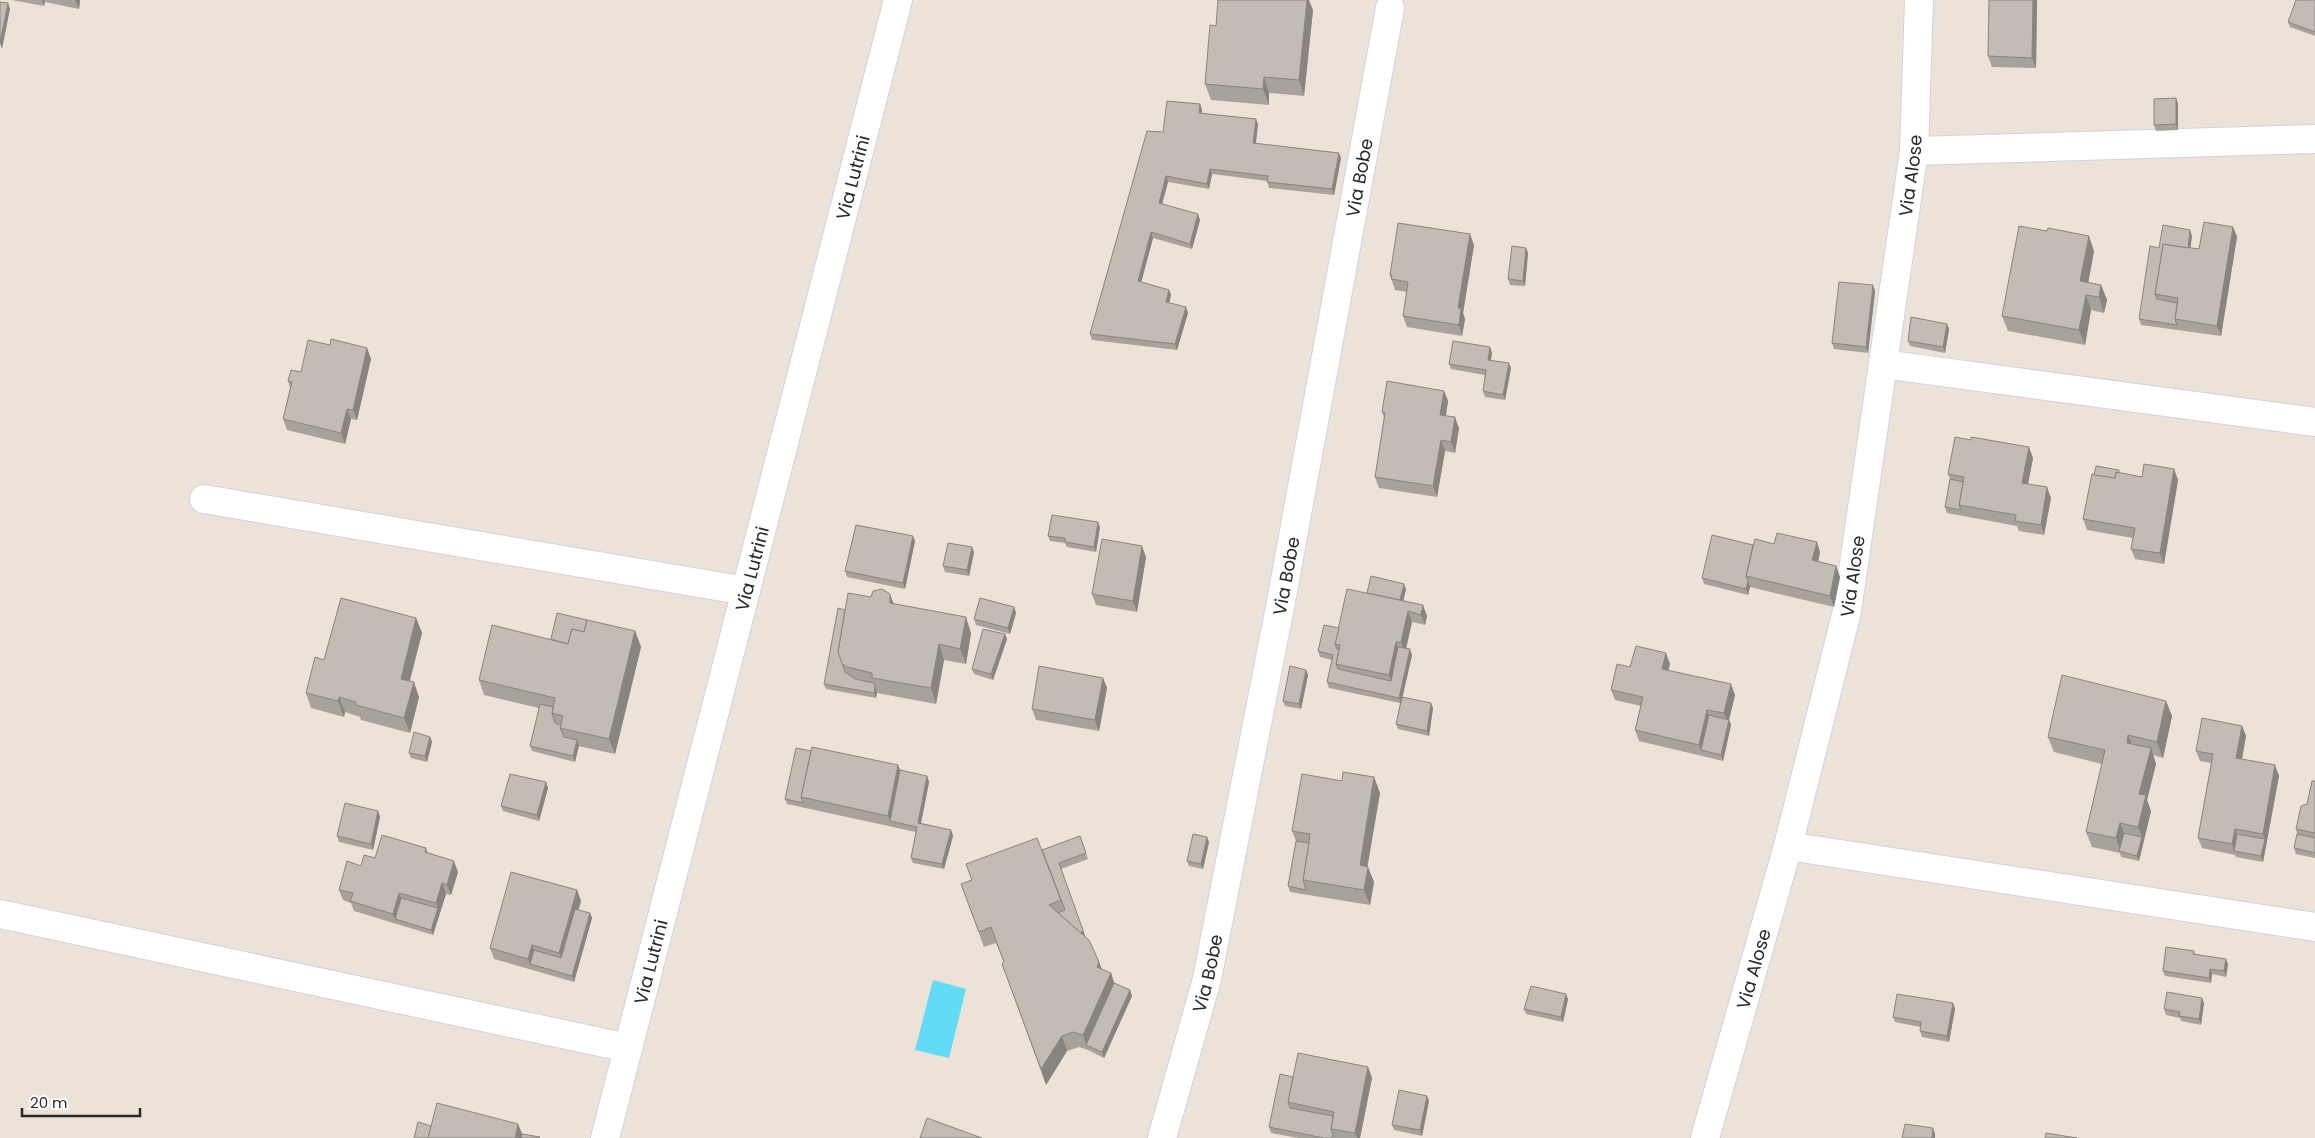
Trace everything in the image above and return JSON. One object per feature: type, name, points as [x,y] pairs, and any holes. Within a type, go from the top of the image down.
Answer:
[{"type":"street","name":"Via Lutrini","points":[[605,1138],[898,0]]},
{"type":"street","name":"Via Alose","points":[[1705,1138],[1788,846],[1847,611],[1914,151],[1919,0]]},
{"type":"street","name":"Via Bobe","points":[[1162,1138],[1207,979],[1282,597],[1390,8]]},
{"type":"street","points":[[1914,151],[2315,139]]},
{"type":"street","points":[[1883,364],[2315,422]]},
{"type":"street","points":[[204,499],[746,591]]},
{"type":"street","points":[[1788,846],[2315,927]]},
{"type":"street","points":[[0,914],[628,1048]]},
{"type":"water","points":[[933,980],[966,989],[949,1058],[915,1050]]},
{"type":"building","points":[[1218,0],[1307,0],[1299,80],[1264,77],[1263,89],[1205,84],[1210,25],[1216,26]]},
{"type":"building","points":[[1989,0],[2033,0],[2032,58],[1988,56]]},
{"type":"building","points":[[2296,0],[2315,0],[2315,32],[2288,22]]},
{"type":"building","points":[[0,2],[8,3],[0,43]]},
{"type":"building","points":[[2176,98],[2176,124],[2154,125],[2154,99]]},
{"type":"building","points":[[1167,101],[1200,104],[1199,113],[1256,119],[1253,143],[1339,153],[1332,189],[1267,182],[1268,176],[1210,169],[1207,184],[1166,176],[1159,203],[1198,214],[1190,244],[1151,232],[1138,281],[1169,290],[1166,302],[1186,307],[1175,344],[1090,334],[1147,131],[1163,132]]},
{"type":"building","points":[[2204,222],[2233,227],[2217,326],[2175,319],[2178,298],[2155,294],[2163,244],[2199,249]]},
{"type":"building","points":[[1398,223],[1470,234],[1458,308],[1461,308],[1459,325],[1403,316],[1408,282],[1391,279],[1392,275],[1390,275]]},
{"type":"building","points":[[2163,225],[2190,230],[2188,248],[2163,244],[2155,294],[2157,299],[2177,303],[2175,319],[2177,325],[2139,319],[2150,246],[2159,248]]},
{"type":"building","points":[[2019,226],[2047,231],[2048,228],[2089,236],[2080,281],[2101,285],[2099,297],[2086,295],[2079,330],[2002,316]]},
{"type":"building","points":[[1512,246],[1526,248],[1523,281],[1508,279]]},
{"type":"building","points":[[1839,282],[1873,285],[1866,347],[1832,343]]},
{"type":"building","points":[[1911,317],[1947,324],[1943,347],[1908,341]]},
{"type":"building","points":[[331,339],[367,348],[353,410],[347,409],[341,433],[283,419],[292,382],[288,381],[291,370],[301,372],[308,340],[330,345]]},
{"type":"building","points":[[1453,341],[1490,347],[1488,360],[1509,363],[1503,395],[1483,391],[1486,370],[1449,364]]},
{"type":"building","points":[[1387,381],[1444,391],[1440,415],[1455,417],[1451,442],[1441,440],[1433,486],[1375,477],[1385,413],[1382,412]]},
{"type":"building","points":[[1955,437],[1971,440],[1971,437],[2029,447],[2022,483],[2047,487],[2041,525],[2015,521],[2016,515],[1959,505],[1964,477],[1948,474]]},
{"type":"building","points":[[2144,464],[2174,469],[2160,553],[2131,549],[2135,528],[2083,519],[2092,474],[2115,478],[2116,472],[2142,477]]},
{"type":"building","points":[[2096,466],[2119,470],[2119,473],[2116,472],[2115,478],[2094,475]]},
{"type":"building","points":[[1950,479],[1963,482],[1959,505],[1961,510],[1945,507]]},
{"type":"building","points":[[1052,515],[1098,522],[1094,547],[1065,542],[1065,538],[1048,536]]},
{"type":"building","points":[[856,525],[913,536],[903,583],[845,571]]},
{"type":"building","points":[[1777,533],[1817,542],[1812,560],[1836,566],[1830,596],[1746,576],[1755,539],[1774,544]]},
{"type":"building","points":[[1712,535],[1753,545],[1746,576],[1748,581],[1746,589],[1702,578]]},
{"type":"building","points":[[1102,539],[1142,546],[1133,601],[1092,594]]},
{"type":"building","points":[[948,543],[972,547],[967,570],[943,566]]},
{"type":"building","points":[[1371,576],[1404,584],[1400,600],[1367,593]]},
{"type":"building","points":[[882,589],[890,594],[890,603],[966,617],[960,649],[939,644],[931,688],[872,678],[872,673],[847,667],[841,663],[838,652],[848,593],[871,597],[873,591]]},
{"type":"building","points":[[1347,589],[1423,605],[1421,615],[1408,611],[1401,642],[1396,642],[1389,675],[1336,664],[1340,645],[1335,644]]},
{"type":"building","points":[[341,598],[416,618],[401,679],[414,682],[404,718],[356,705],[356,702],[339,697],[338,701],[306,693],[315,657],[324,660]]},
{"type":"building","points":[[980,598],[1014,607],[1008,628],[974,619]]},
{"type":"building","points":[[838,608],[845,610],[838,652],[845,672],[855,679],[874,683],[874,693],[824,684]]},
{"type":"building","points":[[557,613],[587,620],[584,632],[572,629],[568,644],[551,639]]},
{"type":"building","points":[[587,620],[635,631],[609,739],[560,728],[563,716],[552,713],[555,698],[479,680],[492,625],[568,644],[572,629],[584,632]]},
{"type":"building","points":[[1324,625],[1339,628],[1335,644],[1337,649],[1339,649],[1336,664],[1338,669],[1391,681],[1398,647],[1410,649],[1399,698],[1327,682],[1333,655],[1318,651]]},
{"type":"building","points":[[983,629],[1005,634],[991,674],[972,669]]},
{"type":"building","points":[[1636,646],[1666,653],[1662,669],[1731,684],[1724,713],[1707,710],[1699,745],[1635,730],[1643,697],[1611,690],[1617,664],[1630,667]]},
{"type":"building","points":[[1039,666],[1103,678],[1095,720],[1032,709]]},
{"type":"building","points":[[1290,666],[1306,670],[1299,704],[1283,701]]},
{"type":"building","points":[[2062,675],[2166,701],[2157,742],[2128,735],[2127,743],[2151,748],[2139,794],[2146,795],[2138,827],[2120,823],[2116,838],[2086,832],[2105,750],[2048,737]]},
{"type":"building","points":[[1402,697],[1431,703],[1427,731],[1396,724]]},
{"type":"building","points":[[540,704],[553,707],[552,713],[555,723],[561,725],[560,728],[564,737],[577,740],[573,756],[530,746]]},
{"type":"building","points":[[1709,715],[1729,720],[1721,755],[1701,750]]},
{"type":"building","points":[[2202,718],[2242,726],[2236,758],[2275,765],[2263,834],[2235,829],[2232,844],[2198,838],[2213,754],[2196,751]]},
{"type":"building","points":[[414,732],[430,737],[425,756],[409,753]]},
{"type":"building","points":[[812,747],[898,765],[888,816],[801,797]]},
{"type":"building","points":[[796,748],[811,751],[801,797],[803,803],[785,799]]},
{"type":"building","points":[[900,770],[927,776],[918,823],[951,830],[942,864],[911,858],[917,827],[890,821]]},
{"type":"building","points":[[1343,772],[1374,777],[1360,865],[1368,867],[1364,890],[1303,880],[1310,834],[1292,831],[1302,774],[1342,781]]},
{"type":"building","points":[[510,774],[546,782],[537,815],[501,806]]},
{"type":"building","points":[[2312,781],[2315,781],[2315,833],[2296,829],[2301,806],[2307,804]]},
{"type":"building","points":[[345,803],[378,811],[371,844],[337,836]]},
{"type":"building","points":[[2124,833],[2142,837],[2137,856],[2119,851]]},
{"type":"building","points":[[1193,834],[1207,837],[1201,864],[1187,861]]},
{"type":"building","points":[[2237,834],[2265,839],[2261,856],[2234,851]]},
{"type":"building","points":[[2297,834],[2315,838],[2315,853],[2294,848]]},
{"type":"building","points":[[382,835],[426,848],[425,852],[454,861],[447,885],[442,883],[436,903],[399,893],[393,914],[350,901],[353,893],[339,890],[347,861],[361,866],[364,855],[375,858]]},
{"type":"building","points":[[1080,836],[1086,853],[1059,863],[1083,930],[1081,933],[1058,913],[1065,910],[1042,850]]},
{"type":"building","points":[[1037,838],[1061,900],[1049,905],[1089,940],[1099,962],[1097,967],[1111,973],[1083,1035],[1073,1032],[1062,1036],[1041,1069],[1002,964],[1004,962],[991,927],[979,932],[961,884],[972,880],[966,864]]},
{"type":"building","points":[[1296,841],[1309,843],[1303,880],[1306,890],[1288,886]]},
{"type":"building","points":[[511,872],[577,890],[559,953],[532,945],[528,959],[490,948]]},
{"type":"building","points":[[401,898],[438,908],[431,930],[395,919]]},
{"type":"building","points":[[575,909],[590,913],[572,976],[530,964],[534,950],[561,958]]},
{"type":"building","points":[[2166,947],[2194,951],[2193,954],[2226,959],[2224,971],[2210,969],[2209,978],[2163,971]]},
{"type":"building","points":[[1114,983],[1130,990],[1102,1052],[1086,1045]]},
{"type":"building","points":[[1531,986],[1566,994],[1561,1017],[1524,1009]]},
{"type":"building","points":[[2167,992],[2202,998],[2199,1019],[2179,1016],[2180,1012],[2164,1009]]},
{"type":"building","points":[[1897,994],[1953,1003],[1947,1036],[1920,1031],[1921,1022],[1893,1017]]},
{"type":"building","points":[[1298,1053],[1368,1067],[1355,1133],[1331,1129],[1334,1112],[1288,1102]]},
{"type":"building","points":[[1280,1074],[1293,1077],[1288,1102],[1290,1108],[1333,1116],[1332,1138],[1269,1127]]},
{"type":"building","points":[[1399,1090],[1427,1096],[1420,1130],[1392,1125]]},
{"type":"building","points":[[437,1103],[518,1124],[515,1138],[428,1138]]},
{"type":"building","points":[[927,1118],[982,1138],[920,1138]]},
{"type":"building","points":[[418,1122],[431,1126],[428,1138],[414,1138]]},
{"type":"building","points":[[1905,1124],[1933,1128],[1932,1138],[1902,1138]]},
{"type":"building","points":[[2046,1133],[2077,1138],[2045,1138]]},
{"type":"building","points":[[522,1134],[540,1137],[521,1138]]}]
